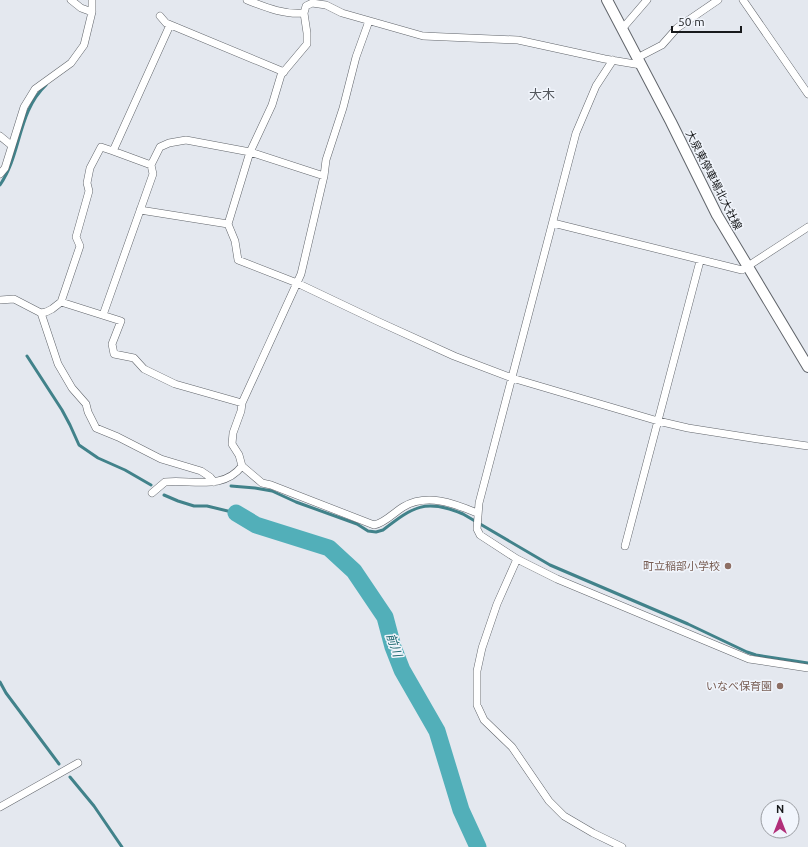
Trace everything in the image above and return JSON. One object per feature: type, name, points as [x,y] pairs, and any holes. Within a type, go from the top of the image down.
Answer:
[{"type":"main road","name":"大泉東停車場北大社線","points":[[607,0],[671,122],[717,215],[808,366]]},
{"type":"street","points":[[71,0],[81,8],[92,12]]},
{"type":"street","points":[[0,174],[4,168],[24,107],[36,89],[71,63],[84,45],[92,12],[92,0]]},
{"type":"street","points":[[247,0],[292,14],[304,13]]},
{"type":"street","points":[[622,29],[647,0]]},
{"type":"street","points":[[718,0],[677,28],[662,45],[639,61],[613,60],[518,40],[423,36],[342,13],[327,2],[312,3],[306,6],[304,13],[307,33],[306,44],[281,75],[272,105],[250,152],[228,224],[235,241],[238,260],[298,282],[377,321],[454,356],[512,378],[658,421],[688,428],[808,446]]},
{"type":"street","points":[[743,0],[808,94]]},
{"type":"street","points":[[160,16],[170,25],[284,72]]},
{"type":"street","points":[[369,21],[356,57],[343,108],[326,160],[324,176],[298,282],[242,403],[241,411],[233,433],[232,444],[239,455],[242,466],[262,483],[359,518],[374,525],[386,520],[410,504],[423,500],[449,503],[477,516]]},
{"type":"street","points":[[113,151],[170,25]]},
{"type":"street","points":[[613,60],[596,86],[576,133],[477,516],[477,528],[480,535],[517,559],[557,579],[750,659],[808,668]]},
{"type":"street","points":[[0,136],[11,145]]},
{"type":"street","points":[[103,315],[153,174],[150,165],[160,147],[169,143],[186,140],[250,152],[324,176]]},
{"type":"street","points":[[0,300],[14,299],[41,313],[52,309],[61,302],[80,246],[76,237],[89,191],[88,183],[90,168],[101,147],[150,165]]},
{"type":"street","points":[[140,210],[228,224]]},
{"type":"street","points":[[553,222],[700,261],[742,270],[808,227]]},
{"type":"street","points":[[625,546],[700,261]]},
{"type":"street","points":[[61,302],[121,321],[112,344],[114,354],[134,358],[144,369],[174,384],[242,403]]},
{"type":"street","points":[[41,313],[58,364],[72,388],[86,404],[88,412],[96,428],[165,460],[201,471],[210,477],[214,482]]},
{"type":"street","points":[[152,493],[166,482],[214,482],[232,476],[242,466]]},
{"type":"street","points":[[517,559],[497,604],[482,648],[477,671],[477,705],[484,720],[512,747],[549,801],[564,816],[593,833],[622,847]]},
{"type":"street","points":[[0,807],[78,763]]},
{"type":"waterway","points":[[0,185],[7,173],[30,108],[46,85]]},
{"type":"waterway","points":[[27,356],[62,410],[79,445],[98,458],[125,470],[151,485]]},
{"type":"waterway","points":[[231,486],[272,491],[296,502],[357,524],[368,531],[376,532],[383,530],[411,511],[420,507],[429,506],[450,509],[463,514],[550,565],[688,624],[747,652],[756,655],[808,663]]},
{"type":"waterway","points":[[164,495],[194,506],[207,506],[236,513]]},
{"type":"waterway","name":"前川","points":[[236,513],[256,525],[329,548],[354,571],[385,617],[393,647],[402,670],[437,731],[461,810],[478,847]]},
{"type":"waterway","points":[[0,682],[6,693],[59,764]]},
{"type":"waterway","points":[[70,777],[94,806],[122,847]]},
{"type":"place","name":"町立稲部小学校","points":[[728,566]]},
{"type":"place","name":"いなべ保育園","points":[[780,686]]},
{"type":"district","name":"大木","points":[[542,94]]}]
